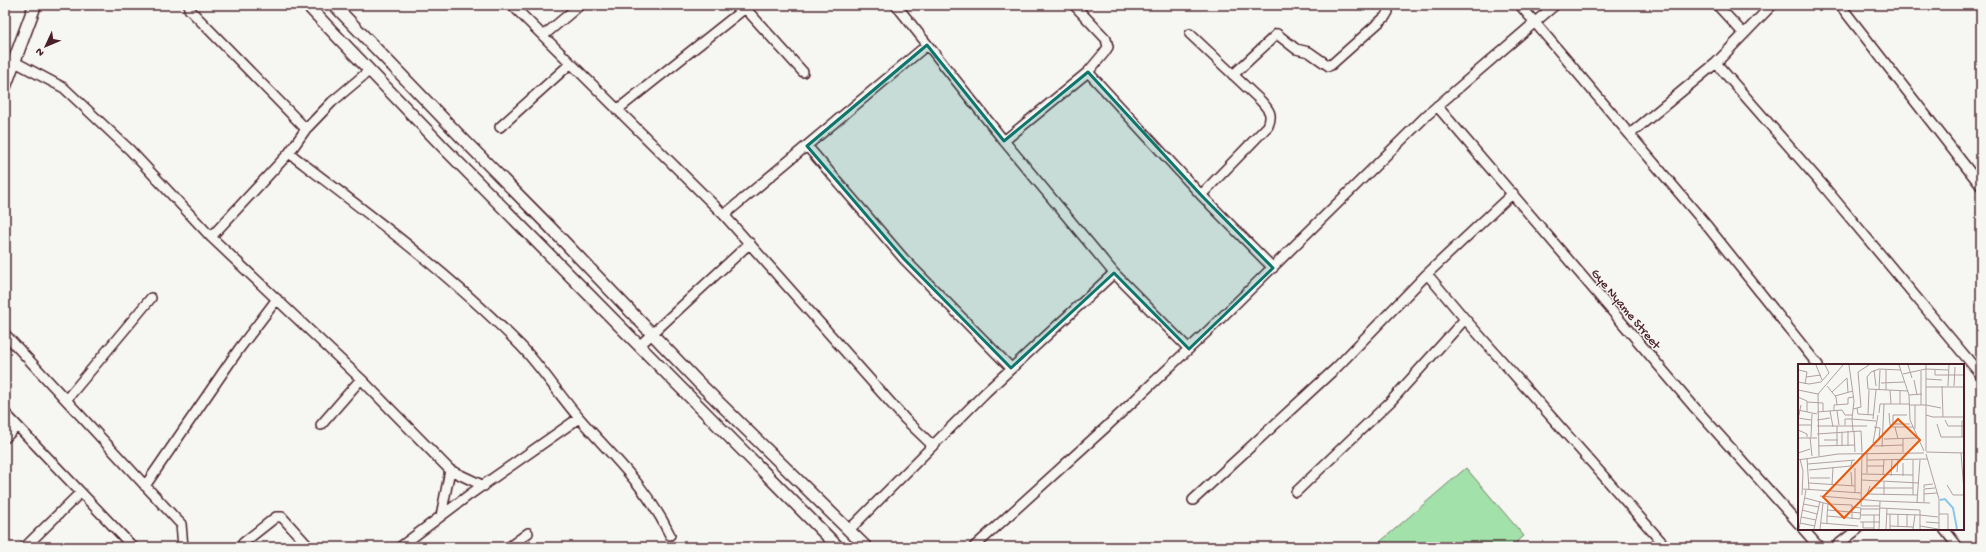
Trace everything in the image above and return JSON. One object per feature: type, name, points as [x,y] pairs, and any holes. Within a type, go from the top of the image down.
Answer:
[{"type":"main road","points":[[5,86],[35,5]]},
{"type":"street","points":[[307,5],[639,346],[838,547]]},
{"type":"street","points":[[334,5],[698,382],[866,547]]},
{"type":"street","points":[[512,5],[724,215],[906,420],[932,445]]},
{"type":"street","points":[[543,36],[580,5]]},
{"type":"street","points":[[896,5],[1004,142],[1114,273],[1188,349]]},
{"type":"street","points":[[1004,142],[1088,72],[1108,47],[1106,39],[1074,5]]},
{"type":"street","points":[[1520,5],[1708,227],[1817,364]]},
{"type":"street","points":[[974,547],[1105,428],[1188,349],[1273,268],[1437,106],[1555,5]]},
{"type":"street","points":[[1717,5],[1744,34]]},
{"type":"street","points":[[1630,134],[1716,63],[1772,5]]},
{"type":"street","points":[[1840,5],[1981,186]]},
{"type":"street","points":[[617,110],[747,7],[803,72]]},
{"type":"street","points":[[1233,75],[1278,34],[1296,49],[1309,52],[1329,66],[1385,17],[1387,8]]},
{"type":"street","points":[[189,9],[306,129]]},
{"type":"street","points":[[1190,34],[1270,111],[1271,119],[1268,126],[1201,195]]},
{"type":"street","points":[[724,215],[928,45]]},
{"type":"street","points":[[15,62],[64,88],[130,150],[211,237],[361,379],[450,470],[484,486]]},
{"type":"street","points":[[1716,63],[1821,182],[1981,375]]},
{"type":"street","points":[[500,127],[570,64]]},
{"type":"street","points":[[211,237],[289,153],[306,129],[332,102],[370,70]]},
{"type":"street","points":[[1088,72],[1201,195],[1273,268]]},
{"type":"street","name":"Gye Nyame Street","points":[[1437,106],[1513,193],[1695,408],[1798,523]]},
{"type":"street","points":[[807,146],[904,259],[1011,368]]},
{"type":"street","points":[[289,153],[464,291],[522,347],[579,418],[637,481],[661,516],[670,535]]},
{"type":"street","points":[[1193,500],[1262,438],[1337,367],[1427,274],[1513,193]]},
{"type":"street","points":[[639,346],[750,243]]},
{"type":"street","points":[[849,530],[932,445],[1011,368],[1114,273]]},
{"type":"street","points":[[1427,274],[1666,547]]},
{"type":"street","points":[[66,400],[151,298]]},
{"type":"street","points":[[145,486],[239,349],[277,299]]},
{"type":"street","points":[[1296,492],[1391,401],[1465,319]]},
{"type":"street","points":[[5,334],[181,524],[183,547]]},
{"type":"street","points":[[321,425],[361,379]]},
{"type":"street","points":[[5,413],[133,547]]},
{"type":"street","points":[[400,547],[579,418]]},
{"type":"street","points":[[5,438],[18,426]]},
{"type":"street","points":[[441,516],[450,470]]},
{"type":"street","points":[[25,547],[80,493]]},
{"type":"street","points":[[243,542],[276,517],[282,517],[309,547]]},
{"type":"street","points":[[1804,530],[1819,547]]},
{"type":"street","points":[[1835,547],[1857,530]]},
{"type":"street","points":[[1945,530],[1958,547]]},
{"type":"street","points":[[509,547],[528,533]]},
{"type":"highlighted area","points":[[927,45],[1004,141],[1088,72],[1201,195],[1273,268],[1189,349],[1114,273],[1011,368],[904,259],[807,146]]},
{"type":"green space","points":[[1466,468],[1524,536],[1511,547],[1374,547]]}]
